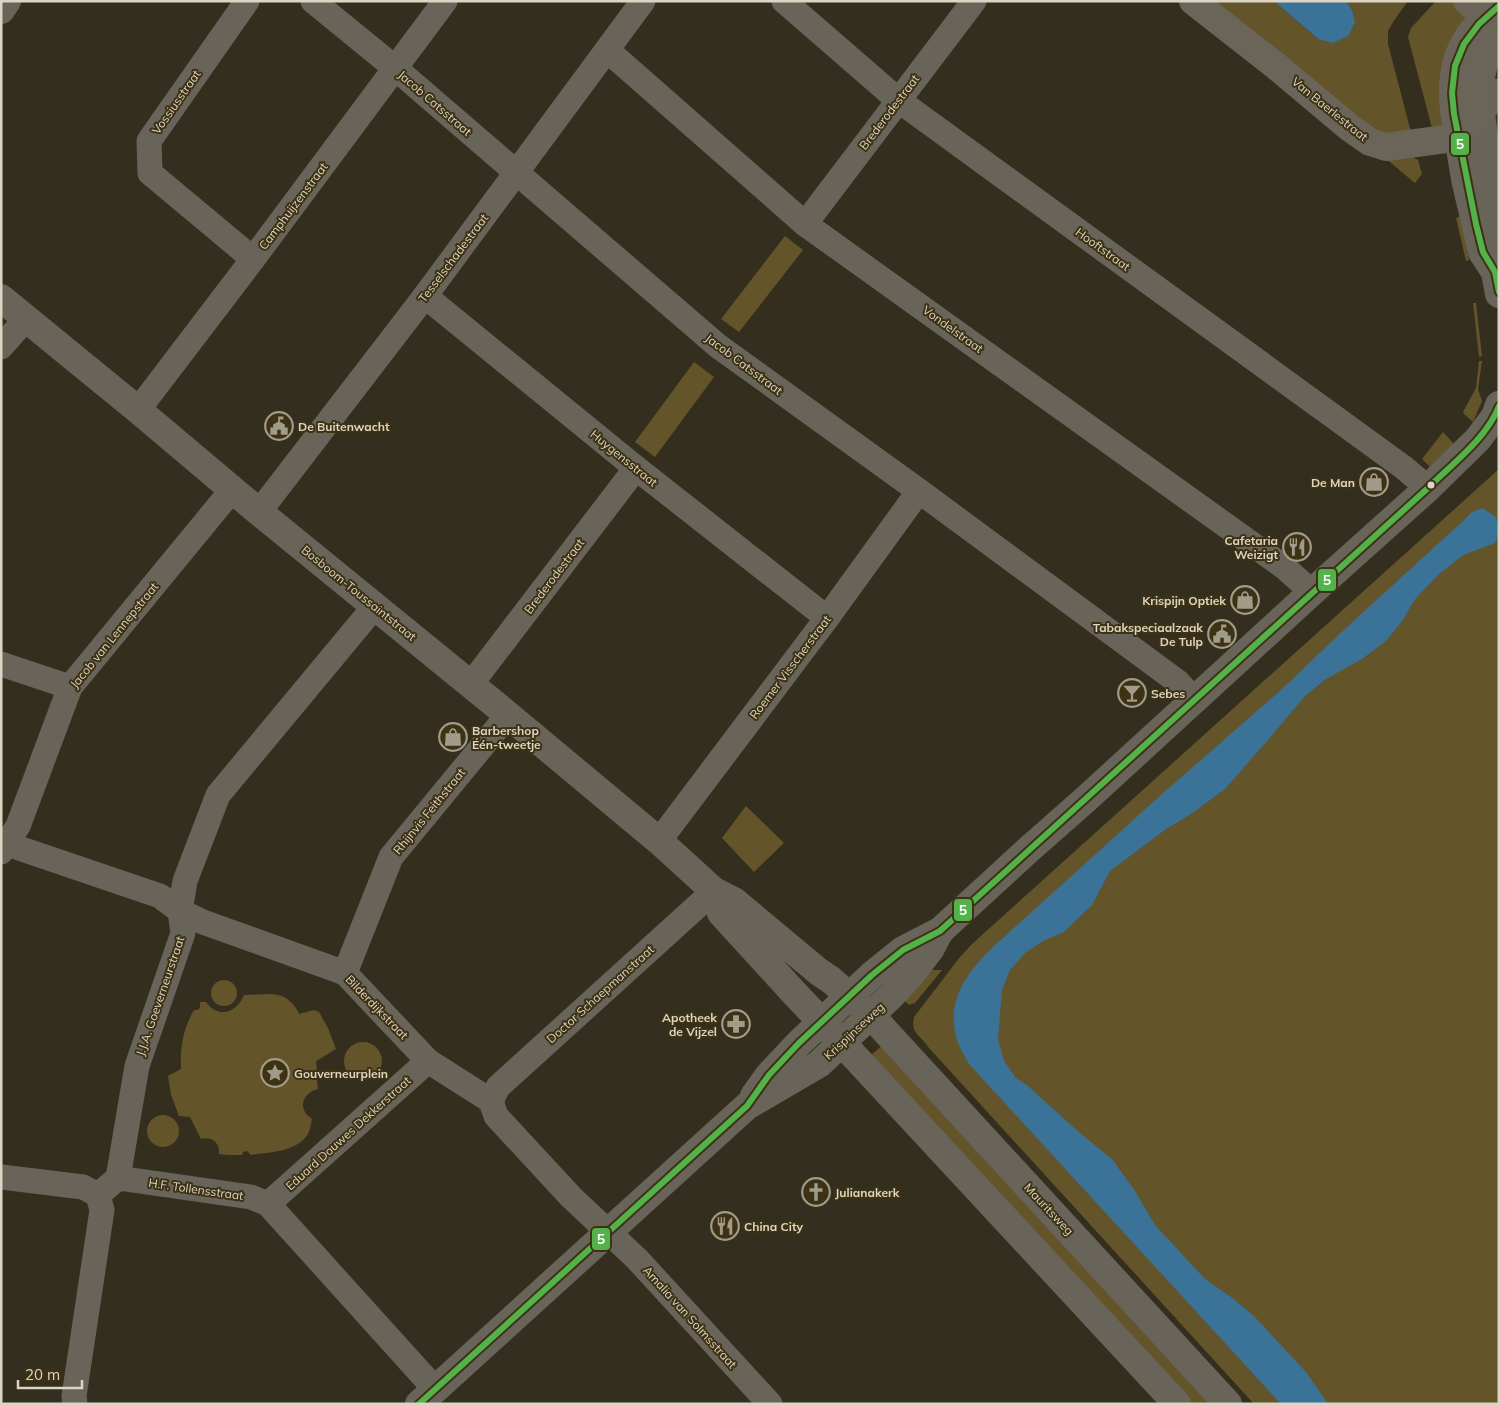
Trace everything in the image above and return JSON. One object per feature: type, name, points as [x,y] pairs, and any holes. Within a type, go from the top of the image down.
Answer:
[{"type":"main road","name":"Van Baerlestraat","points":[[1194,1],[1350,128],[1370,142],[1386,147],[1446,140],[1458,136]]},
{"type":"main road","points":[[1458,136],[1452,94],[1454,72],[1466,39],[1484,8]]},
{"type":"main road","points":[[1458,136],[1481,114],[1479,100],[1481,78],[1489,51],[1499,39]]},
{"type":"street","points":[[1,10],[8,1]]},
{"type":"street","name":"Vossiusstraat","points":[[247,1],[150,141],[150,173],[254,259]]},
{"type":"street","name":"Jacob Catsstraat","points":[[313,1],[395,68],[718,346],[920,491],[1178,682],[1195,701]]},
{"type":"street","name":"Camphuijzenstraat","points":[[138,410],[254,259],[445,1]]},
{"type":"street","name":"Tesselschadestraat","points":[[259,512],[425,296],[643,1]]},
{"type":"street","name":"Hooftstraat","points":[[784,1],[898,100],[1395,461],[1428,488]]},
{"type":"street","name":"Brederodestraat","points":[[805,224],[974,1]]},
{"type":"street","name":"Vondelstraat","points":[[607,50],[805,224],[1284,567],[1312,592]]},
{"type":"street","points":[[1499,91],[1481,114],[1499,243]]},
{"type":"street","points":[[1458,136],[1465,179],[1482,252],[1497,274]]},
{"type":"street","name":"Huygensstraat","points":[[425,296],[636,468],[827,618]]},
{"type":"street","name":"Bosboom-Toussaintstraat","points":[[1,298],[232,490],[508,714],[659,841],[714,891],[734,901],[871,1015]]},
{"type":"street","points":[[1,347],[26,319]]},
{"type":"street","name":"Krispijnseweg","points":[[427,1397],[747,1106],[813,1068],[841,1043],[913,972],[940,932],[1428,488],[1479,437],[1495,416],[1499,405]]},
{"type":"street","name":"Brederodestraat","points":[[471,684],[636,468]]},
{"type":"street","name":"Jacob van Lennepstraat","points":[[3,846],[18,826],[70,687],[232,490]]},
{"type":"street","name":"Roemer Visscherstraat","points":[[659,841],[920,491]]},
{"type":"street","name":"J.J.A. Goeverneurstraat","points":[[118,1178],[136,1066],[183,933],[180,911],[185,881],[218,795],[375,606]]},
{"type":"street","points":[[1,664],[70,687]]},
{"type":"street","name":"Rhijnvis Feithstraat","points":[[345,973],[391,857],[508,714]]},
{"type":"street","name":"Bilderdijkstraat","points":[[3,846],[160,896],[180,911],[202,922],[345,973],[428,1061],[491,1101]]},
{"type":"street","name":"Bosboom-Toussaintstraat","points":[[714,891],[722,913],[841,1043]]},
{"type":"street","name":"Doctor Schaepmanstraat","points":[[491,1101],[498,1087],[714,891]]},
{"type":"street","name":"Krispijnseweg","points":[[747,1106],[769,1075],[850,996],[903,950],[940,932]]},
{"type":"street","name":"Mauritsweg","points":[[871,1015],[1228,1404]]},
{"type":"street","points":[[841,1043],[1177,1404]]},
{"type":"street","name":"Eduard Douwes Dekkerstraat","points":[[268,1204],[428,1061]]},
{"type":"street","points":[[491,1101],[496,1116],[571,1197],[608,1232]]},
{"type":"street","points":[[1,1177],[83,1187],[98,1196],[102,1210],[74,1396],[75,1404]]},
{"type":"street","points":[[98,1196],[118,1178]]},
{"type":"street","name":"H.F. Tollensstraat","points":[[118,1178],[252,1197],[268,1204],[427,1397]]},
{"type":"street","name":"Amalia van Solmsstraat","points":[[608,1232],[637,1258],[770,1404]]},
{"type":"shaded area","points":[[1204,1],[1274,1],[1318,39],[1352,10],[1346,1],[1408,1],[1388,31],[1388,44],[1412,136],[1373,135]]},
{"type":"shaded area","points":[[1436,1],[1452,1],[1470,14],[1449,126],[1433,132],[1408,37],[1411,28]]},
{"type":"shaded area","points":[[1411,150],[1414,158],[1418,160],[1422,174],[1415,183],[1385,158]]},
{"type":"shaded area","points":[[1461,216],[1469,260],[1466,261],[1456,218]]},
{"type":"shaded area","points":[[785,236],[803,250],[739,332],[721,319]]},
{"type":"shaded area","points":[[1473,303],[1476,303],[1482,356],[1479,357]]},
{"type":"shaded area","points":[[1479,361],[1482,361],[1478,389],[1482,401],[1473,422],[1463,412],[1476,388]]},
{"type":"shaded area","points":[[694,362],[714,377],[655,457],[635,442]]},
{"type":"shaded area","points":[[1443,432],[1455,445],[1431,468],[1422,459]]},
{"type":"shaded area","points":[[1499,469],[1499,1404],[1254,1404],[929,1048],[915,1031],[914,1017],[972,944]]},
{"type":"shaded area","points":[[746,806],[784,843],[754,872],[722,838]]},
{"type":"shaded area","points":[[932,970],[942,970],[915,1003],[909,1005],[904,1000]]},
{"type":"shaded area","points":[[224,980],[233,984],[237,993],[233,1002],[224,1006],[215,1002],[211,993],[215,984]]},
{"type":"shaded area","points":[[272,994],[288,1000],[299,1014],[314,1010],[319,1012],[336,1049],[316,1061],[317,1071],[314,1076],[317,1080],[318,1089],[308,1094],[303,1102],[304,1111],[312,1119],[309,1131],[303,1140],[290,1148],[251,1155],[247,1151],[243,1152],[242,1155],[219,1154],[217,1144],[214,1141],[205,1138],[201,1139],[190,1117],[179,1116],[171,1095],[168,1076],[181,1069],[181,1053],[185,1031],[194,1010],[200,1008],[200,1002],[206,1002],[216,1011],[227,1012],[237,1006],[244,995]]},
{"type":"shaded area","points":[[887,1041],[1222,1404],[1187,1404],[869,1057]]},
{"type":"shaded area","points":[[363,1042],[376,1048],[382,1061],[376,1074],[363,1080],[350,1074],[344,1061],[350,1048]]},
{"type":"shaded area","points":[[163,1115],[169,1116],[174,1120],[178,1125],[178,1137],[174,1142],[169,1146],[163,1147],[157,1146],[152,1142],[148,1137],[147,1131],[148,1125],[152,1120],[157,1116]]},
{"type":"water","points":[[1274,1],[1346,1],[1352,10],[1355,22],[1348,36],[1333,43],[1318,39]]},
{"type":"water","points":[[1482,508],[1496,517],[1499,531],[1495,543],[1463,555],[1439,574],[1416,598],[1402,621],[1387,640],[1362,659],[1326,679],[1305,696],[1225,789],[1191,814],[1166,829],[1110,871],[1092,905],[1064,932],[1043,941],[1025,953],[1010,970],[1002,990],[998,1039],[1004,1061],[1016,1078],[1028,1086],[1112,1159],[1135,1191],[1155,1225],[1205,1279],[1253,1315],[1306,1372],[1328,1404],[1281,1404],[969,1064],[958,1043],[954,1028],[956,1002],[966,978],[993,947],[1153,802],[1283,688],[1472,512]]},
{"type":"transit line","name":"5","points":[[1499,6],[1479,24],[1464,44],[1455,66],[1452,93],[1454,114],[1476,224],[1483,252],[1495,272],[1499,292]]},
{"type":"transit line","name":"5","points":[[419,1404],[747,1106],[769,1075],[799,1043],[872,975],[903,950],[940,931],[1428,488],[1478,440],[1499,406]]},
{"type":"place","name":"De Buitenwacht","points":[[279,426]]},
{"type":"place","name":"De Man","points":[[1374,482]]},
{"type":"place","name":"Cafetaria Weizigt","points":[[1297,547]]},
{"type":"place","name":"Krispijn Optiek","points":[[1245,600]]},
{"type":"place","name":"Tabakspeciaalzaak De Tulp","points":[[1222,634]]},
{"type":"place","name":"Sebes","points":[[1132,693]]},
{"type":"place","name":"Barbershop Één-tweetje","points":[[453,737]]},
{"type":"place","name":"Apotheek de Vijzel","points":[[736,1024]]},
{"type":"place","name":"Gouverneurplein","points":[[275,1073]]},
{"type":"place","name":"Julianakerk","points":[[816,1192]]},
{"type":"place","name":"China City","points":[[725,1226]]}]
